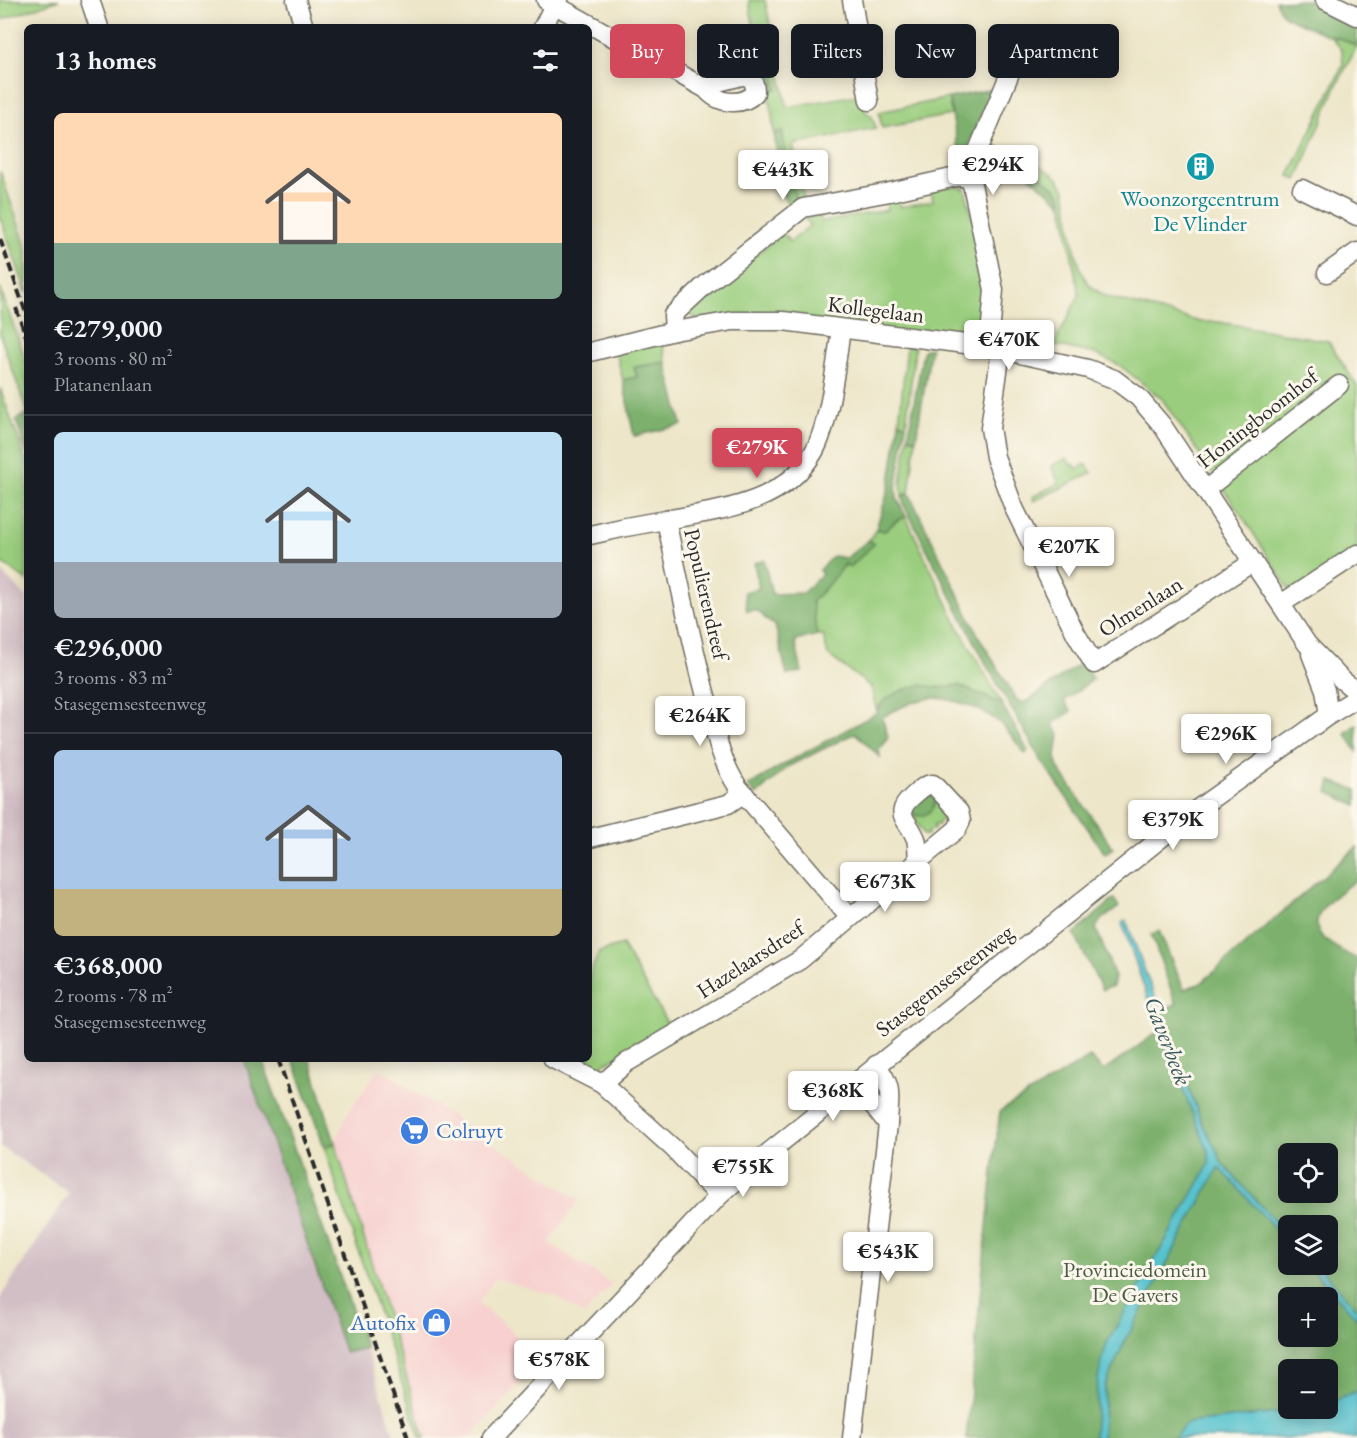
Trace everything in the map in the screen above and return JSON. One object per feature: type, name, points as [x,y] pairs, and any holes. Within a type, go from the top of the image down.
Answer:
[{"type":"street","points":[[90,0],[98,24]]},
{"type":"street","points":[[296,0],[303,24]]},
{"type":"street","points":[[852,0],[869,101]]},
{"type":"street","points":[[1325,0],[1357,16]]},
{"type":"street","points":[[544,24],[553,2],[592,24]]},
{"type":"street","points":[[592,24],[706,89]]},
{"type":"street","points":[[967,177],[1008,78]]},
{"type":"street","points":[[674,331],[673,315],[704,286],[803,208],[956,177],[967,177]]},
{"type":"street","points":[[967,177],[972,184],[994,290],[995,349]]},
{"type":"street","points":[[1302,189],[1357,216]]},
{"type":"street","points":[[1327,273],[1357,252]]},
{"type":"street","name":"Kollegelaan","points":[[592,352],[674,331],[733,321],[783,321],[995,349],[1088,369],[1114,379],[1138,397],[1162,425],[1307,644],[1357,692]]},
{"type":"street","points":[[592,535],[748,504],[778,489],[801,469],[814,452],[824,427],[842,329]]},
{"type":"street","name":"Olmenlaan","points":[[995,349],[990,428],[995,457],[1014,508],[1076,634],[1094,664],[1254,562]]},
{"type":"street","name":"Honingboomhof","points":[[1205,490],[1339,385]]},
{"type":"street","name":"Populierendreef","points":[[666,520],[701,678],[728,773],[850,918]]},
{"type":"street","points":[[1281,604],[1357,554]]},
{"type":"street","name":"Kollegelaan","points":[[1307,644],[1325,690],[1329,715]]},
{"type":"street","name":"Stasegemsesteenweg","points":[[491,1438],[719,1196],[758,1161],[1196,810],[1329,715],[1357,698]]},
{"type":"street","points":[[592,838],[728,804],[744,793]]},
{"type":"street","name":"Hazelaarsdreef","points":[[602,1084],[626,1063],[784,970],[918,863]]},
{"type":"street","points":[[559,1062],[602,1084],[673,1148],[719,1196]]},
{"type":"street","points":[[852,1438],[888,1124],[887,1078],[876,1065]]},
{"type":"street","points":[[855,1082],[888,1124]]},
{"type":"shaded area","points":[[0,571],[24,594],[24,1062],[245,1062],[345,1353],[366,1348],[395,1438],[0,1438],[0,1298],[69,1193],[0,1146]]},
{"type":"shaded area","points":[[379,1068],[579,1200],[549,1243],[612,1284],[584,1315],[553,1295],[495,1278],[478,1303],[543,1358],[470,1438],[425,1438],[335,1143],[347,1114]]},
{"type":"green space","points":[[0,0],[59,0],[0,20]]},
{"type":"green space","points":[[749,0],[765,0],[770,24],[753,24]]},
{"type":"green space","points":[[1309,0],[1357,29],[1357,46],[1287,17],[1281,12],[1276,1]]},
{"type":"green space","points":[[1332,38],[1339,38],[1357,46],[1335,89],[1297,180],[1289,176],[1343,65],[1342,50]]},
{"type":"green space","points":[[779,68],[787,107],[863,94],[865,111],[872,117],[876,128],[793,145],[804,198],[796,202],[782,132],[774,133],[770,100],[763,97],[768,78],[779,78]]},
{"type":"green space","points":[[761,78],[775,78],[777,89],[763,91]]},
{"type":"green space","points":[[992,89],[961,165],[949,98]]},
{"type":"green space","points":[[949,98],[951,115],[882,128],[879,112]]},
{"type":"green space","points":[[782,132],[796,202],[789,207],[782,193],[774,133]]},
{"type":"green space","points":[[990,143],[1016,156],[1056,189],[1061,195],[1061,203],[998,149],[987,146]]},
{"type":"green space","points":[[1016,156],[1044,168],[1061,183],[1065,190],[1073,238],[1083,275],[1094,289],[1107,297],[1201,322],[1219,322],[1328,341],[1357,386],[1357,566],[1298,604],[1250,528],[1162,399],[1119,365],[1095,354],[1054,345],[1079,295],[1061,196],[1056,189]]},
{"type":"green space","points":[[0,171],[24,240],[24,285],[0,217]]},
{"type":"green space","points":[[956,185],[965,189],[982,258],[988,296],[984,327],[981,332],[971,338],[699,320],[694,318],[688,309],[783,233],[790,242],[810,225],[803,216],[819,210],[822,222],[887,210],[885,198],[897,197],[900,207],[933,201],[931,190]]},
{"type":"green space","points":[[0,288],[24,356],[24,403],[0,335]]},
{"type":"green space","points":[[662,341],[666,362],[634,367],[637,377],[623,380],[616,353]]},
{"type":"green space","points":[[907,345],[915,348],[906,425],[899,422]]},
{"type":"green space","points":[[931,348],[916,439],[908,437],[923,352]]},
{"type":"green space","points":[[666,362],[682,425],[634,436],[623,380],[637,377],[634,367]]},
{"type":"green space","points":[[0,388],[24,456],[24,579],[0,561]]},
{"type":"green space","points":[[24,415],[24,445],[16,420]]},
{"type":"green space","points":[[899,422],[906,425],[896,489],[897,498],[906,517],[896,521],[885,531],[876,529],[889,488]]},
{"type":"green space","points":[[908,437],[916,439],[909,493],[902,496],[901,483]]},
{"type":"green space","points":[[1067,458],[1070,465],[1074,464],[1077,469],[1086,464],[1092,473],[1034,501],[1032,497],[1059,483],[1051,466]]},
{"type":"green space","points":[[909,493],[980,639],[1017,700],[1023,703],[1029,700],[1081,663],[1093,679],[1064,701],[1071,711],[1053,724],[1059,735],[1056,756],[1058,768],[1113,848],[1105,854],[1041,760],[988,668],[904,505],[902,496]]},
{"type":"green space","points":[[906,517],[958,626],[1002,704],[958,685],[948,688],[904,689],[883,702],[878,707],[877,713],[871,687],[828,655],[823,635],[817,635],[811,601],[844,566],[874,544],[869,540],[876,529],[885,531],[896,521]]},
{"type":"green space","points":[[869,540],[874,544],[850,567],[845,564],[812,601],[817,635],[795,641],[802,672],[787,675],[775,625],[759,612],[747,611],[744,592],[759,588],[754,563],[764,560],[772,594],[803,593],[822,574],[819,570],[833,556],[846,558]]},
{"type":"green space","points":[[920,685],[940,688],[958,685],[1002,704],[1028,751],[1025,754],[995,719],[969,706],[951,700],[933,698],[907,705],[882,718],[888,736],[879,749],[880,757],[855,733],[789,766],[756,795],[748,786],[877,713],[879,707],[888,698]]},
{"type":"green space","points":[[1357,724],[1357,752],[1345,733]]},
{"type":"green space","points":[[1331,781],[1357,790],[1357,806],[1328,792]]},
{"type":"green space","points":[[930,792],[936,800],[933,807],[927,814],[917,816],[908,808]]},
{"type":"green space","points":[[936,800],[952,810],[951,829],[950,817],[944,817],[944,820],[939,821],[939,825],[934,825],[934,830],[929,830],[928,835],[924,835],[908,808]]},
{"type":"green space","points":[[1357,847],[1357,879],[1324,907],[1317,924],[1320,933],[1328,942],[1357,959],[1357,1391],[1338,1400],[1338,1359],[1278,1359],[1278,1413],[1188,1423],[1174,1438],[1102,1438],[1105,1386],[1125,1341],[1221,1162],[1201,1121],[1160,1012],[1176,1004],[1151,934],[1159,931],[1184,989],[1201,983]]},
{"type":"green space","points":[[1114,899],[1119,907],[1100,921],[1096,928],[1115,977],[1113,986],[1102,990],[1074,934]]},
{"type":"green space","points":[[622,945],[670,1028],[600,1066],[590,1062],[592,1062],[592,969],[599,952]]},
{"type":"green space","name":"Provinciedomein De Gavers","points":[[1159,1031],[1207,1148],[1210,1163],[1106,1345],[1098,1379],[1094,1438],[966,1438],[1000,1111],[1090,1057],[1104,1071]]},
{"type":"green space","points":[[245,1062],[263,1062],[366,1348],[345,1353]]},
{"type":"green space","points":[[294,1062],[311,1062],[335,1143],[324,1147]]},
{"type":"green space","points":[[335,1143],[425,1438],[420,1438],[324,1147]]},
{"type":"water","name":"Gaverbeek","points":[[1126,920],[1201,1121],[1221,1162],[1278,1224],[1278,1232],[1219,1167],[1125,1341],[1105,1386],[1102,1438],[1094,1438],[1098,1379],[1106,1345],[1210,1163],[1207,1148],[1159,1031],[1122,923]]},
{"type":"water","points":[[1317,1275],[1326,1275],[1337,1287],[1328,1287]]},
{"type":"water","points":[[1338,1288],[1357,1309],[1357,1319],[1338,1298]]},
{"type":"water","points":[[1357,1391],[1357,1438],[1174,1438],[1187,1423],[1278,1413],[1278,1419],[1338,1419],[1338,1400]]},
{"type":"railway","points":[[0,239],[24,307]]},
{"type":"railway","points":[[16,308],[24,331]]},
{"type":"railway","points":[[279,1062],[408,1438]]},
{"type":"place","name":"Woonzorgcentrum De Vlinder","points":[[1200,166]]},
{"type":"place","name":"Colruyt","points":[[415,1130]]},
{"type":"place","name":"Autofix","points":[[437,1322]]}]
